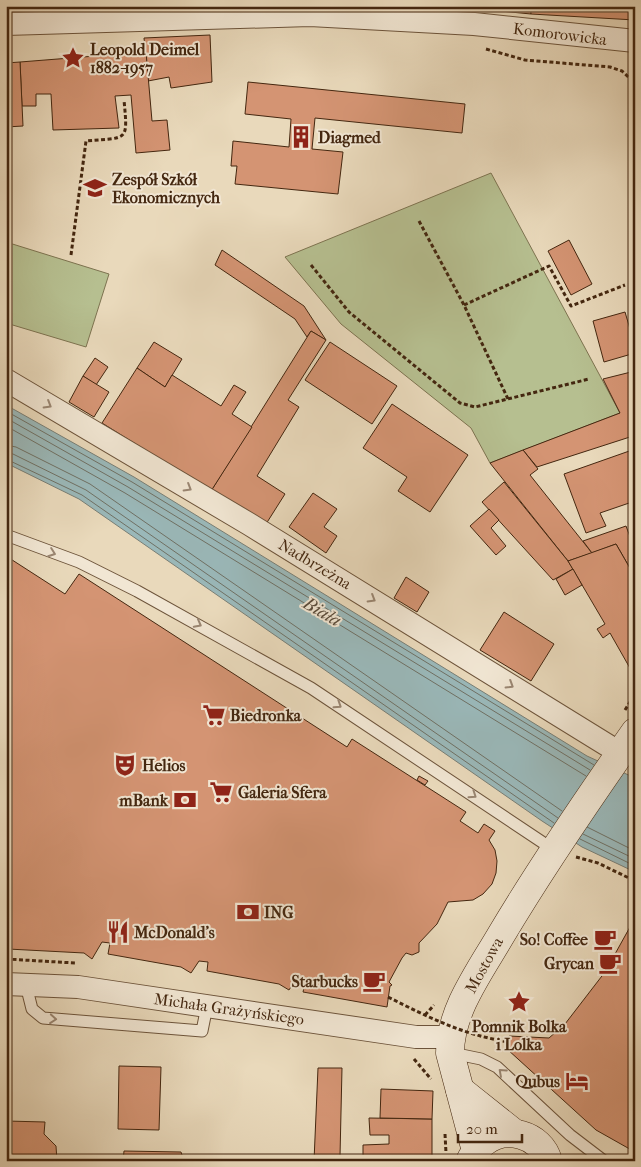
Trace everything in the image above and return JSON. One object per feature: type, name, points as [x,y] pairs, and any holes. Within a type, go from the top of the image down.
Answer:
[{"type":"street","name":"Komorowicka","points":[[6,24],[310,15],[474,24],[635,41]]},
{"type":"street","name":"Nadbrzeżna","points":[[6,380],[622,741]]},
{"type":"street","name":"Mostowa","points":[[450,1045],[460,1010],[477,975],[564,851],[622,741]]},
{"type":"street","name":"Michała Grażyńskiego","points":[[16,985],[78,987],[416,1037],[450,1045]]},
{"type":"street","points":[[450,1045],[473,1156]]},
{"type":"street","points":[[460,1090],[514,1133],[533,1141],[549,1159]]},
{"type":"street","points":[[473,1156],[492,1136],[514,1133]]},
{"type":"lane","points":[[6,535],[78,562],[138,591],[294,678],[564,851]]},
{"type":"lane","points":[[16,985],[32,1009],[43,1018],[202,1031],[207,1006]]},
{"type":"lane","points":[[450,1045],[497,1067],[570,1135],[604,1161]]},
{"type":"path","points":[[71,255],[86,141],[117,138],[124,135],[127,130],[124,100]]},
{"type":"path","points":[[419,221],[464,304],[508,399]]},
{"type":"path","points":[[310,265],[348,312],[460,403],[475,407],[589,379]]},
{"type":"path","points":[[464,304],[549,266],[571,306],[625,285]]},
{"type":"path","points":[[622,741],[635,694]]},
{"type":"path","points":[[564,851],[571,856],[598,863],[635,881]]},
{"type":"path","points":[[388,997],[451,1028],[479,1037],[508,1042]]},
{"type":"path","points":[[477,1027],[481,1041]]},
{"type":"green space","points":[[491,173],[620,413],[490,463],[471,428],[341,324],[285,257]]},
{"type":"green space","points":[[6,242],[109,274],[86,347],[6,323]]},
{"type":"water","name":"Biała","points":[[6,405],[134,477],[587,756],[635,778],[635,872],[582,847],[542,821],[79,499],[6,463]]},
{"type":"building","points":[[449,6],[531,6],[531,14]]},
{"type":"building","points":[[531,6],[635,6],[635,20],[531,14]]},
{"type":"building","points":[[210,35],[212,82],[171,88],[169,77],[148,81],[144,38]]},
{"type":"building","points":[[146,52],[152,121],[167,120],[170,150],[136,153],[131,95],[115,96],[119,128],[53,130],[51,94],[36,94],[36,106],[22,106],[20,62]]},
{"type":"building","points":[[20,62],[23,126],[6,127],[6,63]]},
{"type":"building","name":"Diagmed","points":[[248,82],[465,104],[462,133],[315,118],[312,149],[343,152],[338,194],[235,184],[237,166],[231,166],[233,141],[289,147],[291,119],[245,114]]},
{"type":"building","points":[[569,240],[592,284],[571,295],[548,251]]},
{"type":"building","points":[[222,250],[304,306],[326,340],[311,331],[307,337],[295,319],[215,265]]},
{"type":"building","points":[[625,312],[630,329],[635,328],[635,353],[604,362],[593,321]]},
{"type":"building","points":[[311,331],[326,340],[288,400],[299,407],[257,476],[285,494],[266,524],[211,491]]},
{"type":"building","points":[[154,342],[182,359],[165,387],[137,368]]},
{"type":"building","points":[[330,342],[397,386],[372,424],[305,380]]},
{"type":"building","points":[[95,358],[108,367],[96,385],[83,376]]},
{"type":"building","points":[[137,368],[165,387],[172,375],[221,406],[234,385],[246,392],[232,414],[252,427],[211,491],[102,423]]},
{"type":"building","points":[[635,371],[635,431],[632,433],[633,436],[537,467],[523,450],[620,413],[603,379]]},
{"type":"building","points":[[83,376],[109,392],[94,417],[69,402]]},
{"type":"building","points":[[392,404],[468,455],[430,512],[398,491],[407,477],[363,448]]},
{"type":"building","points":[[635,449],[635,501],[600,513],[606,526],[586,533],[564,474]]},
{"type":"building","points":[[523,450],[538,469],[530,475],[592,553],[568,561],[490,463]]},
{"type":"building","points":[[504,482],[573,569],[553,580],[482,502]]},
{"type":"building","points":[[313,493],[337,509],[324,527],[337,536],[326,553],[289,527]]},
{"type":"building","points":[[489,509],[499,520],[491,528],[506,546],[496,555],[470,526]]},
{"type":"building","points":[[626,526],[635,550],[635,577],[616,544],[592,553],[583,541]]},
{"type":"building","points":[[616,544],[635,577],[635,677],[610,633],[603,638],[597,629],[605,624],[568,561]]},
{"type":"building","name":"Galeria Sfera","points":[[6,556],[65,594],[79,574],[347,747],[352,739],[466,812],[460,821],[478,833],[484,824],[495,831],[489,840],[495,850],[497,861],[496,873],[492,884],[483,894],[473,900],[448,902],[437,924],[419,943],[419,952],[412,955],[406,953],[402,958],[389,982],[392,985],[390,986],[387,1007],[303,992],[305,984],[294,982],[289,990],[279,984],[207,971],[208,962],[199,961],[191,973],[181,967],[108,954],[110,943],[102,942],[92,959],[84,953],[8,949]]},
{"type":"building","points":[[573,569],[582,585],[565,595],[556,579]]},
{"type":"building","points":[[406,577],[429,592],[417,612],[394,598]]},
{"type":"building","points":[[504,612],[554,644],[531,681],[480,650]]},
{"type":"building","points":[[419,776],[428,781],[425,785],[417,780]]},
{"type":"building","points":[[635,918],[635,1152],[596,1130],[507,1049],[509,1036],[549,1038],[565,1024],[605,972]]},
{"type":"building","points":[[119,1066],[161,1067],[159,1130],[118,1129]]},
{"type":"building","points":[[318,1068],[342,1068],[340,1156],[363,1156],[363,1145],[389,1144],[389,1135],[370,1135],[369,1118],[432,1119],[432,1161],[314,1161]]},
{"type":"building","points":[[381,1089],[433,1091],[432,1119],[380,1118]]},
{"type":"building","points":[[6,1121],[45,1122],[44,1134],[56,1146],[57,1161],[6,1161]]},
{"type":"building","points":[[124,1151],[181,1152],[184,1161],[123,1161]]},
{"type":"building","points":[[199,1157],[199,1161],[184,1161],[184,1158]]},
{"type":"place","name":"Leopold Deimel 1882-1957","points":[[73,58]]},
{"type":"place","name":"Diagmed","points":[[301,137]]},
{"type":"place","name":"Zespół Szkół Ekonomicznych","points":[[95,188]]},
{"type":"place","name":"Biedronka","points":[[214,715]]},
{"type":"place","name":"Helios","points":[[125,765]]},
{"type":"place","name":"Galeria Sfera","points":[[221,792]]},
{"type":"place","name":"mBank","points":[[185,800]]},
{"type":"place","name":"ING","points":[[248,912]]},
{"type":"place","name":"McDonald's","points":[[118,932]]},
{"type":"place","name":"So! Coffee","points":[[605,939]]},
{"type":"place","name":"Grycan","points":[[610,963]]},
{"type":"place","name":"Starbucks","points":[[374,981]]},
{"type":"place","name":"Pomnik Bolka i Lolka","points":[[519,1002]]},
{"type":"place","name":"Qubus","points":[[577,1081]]}]
